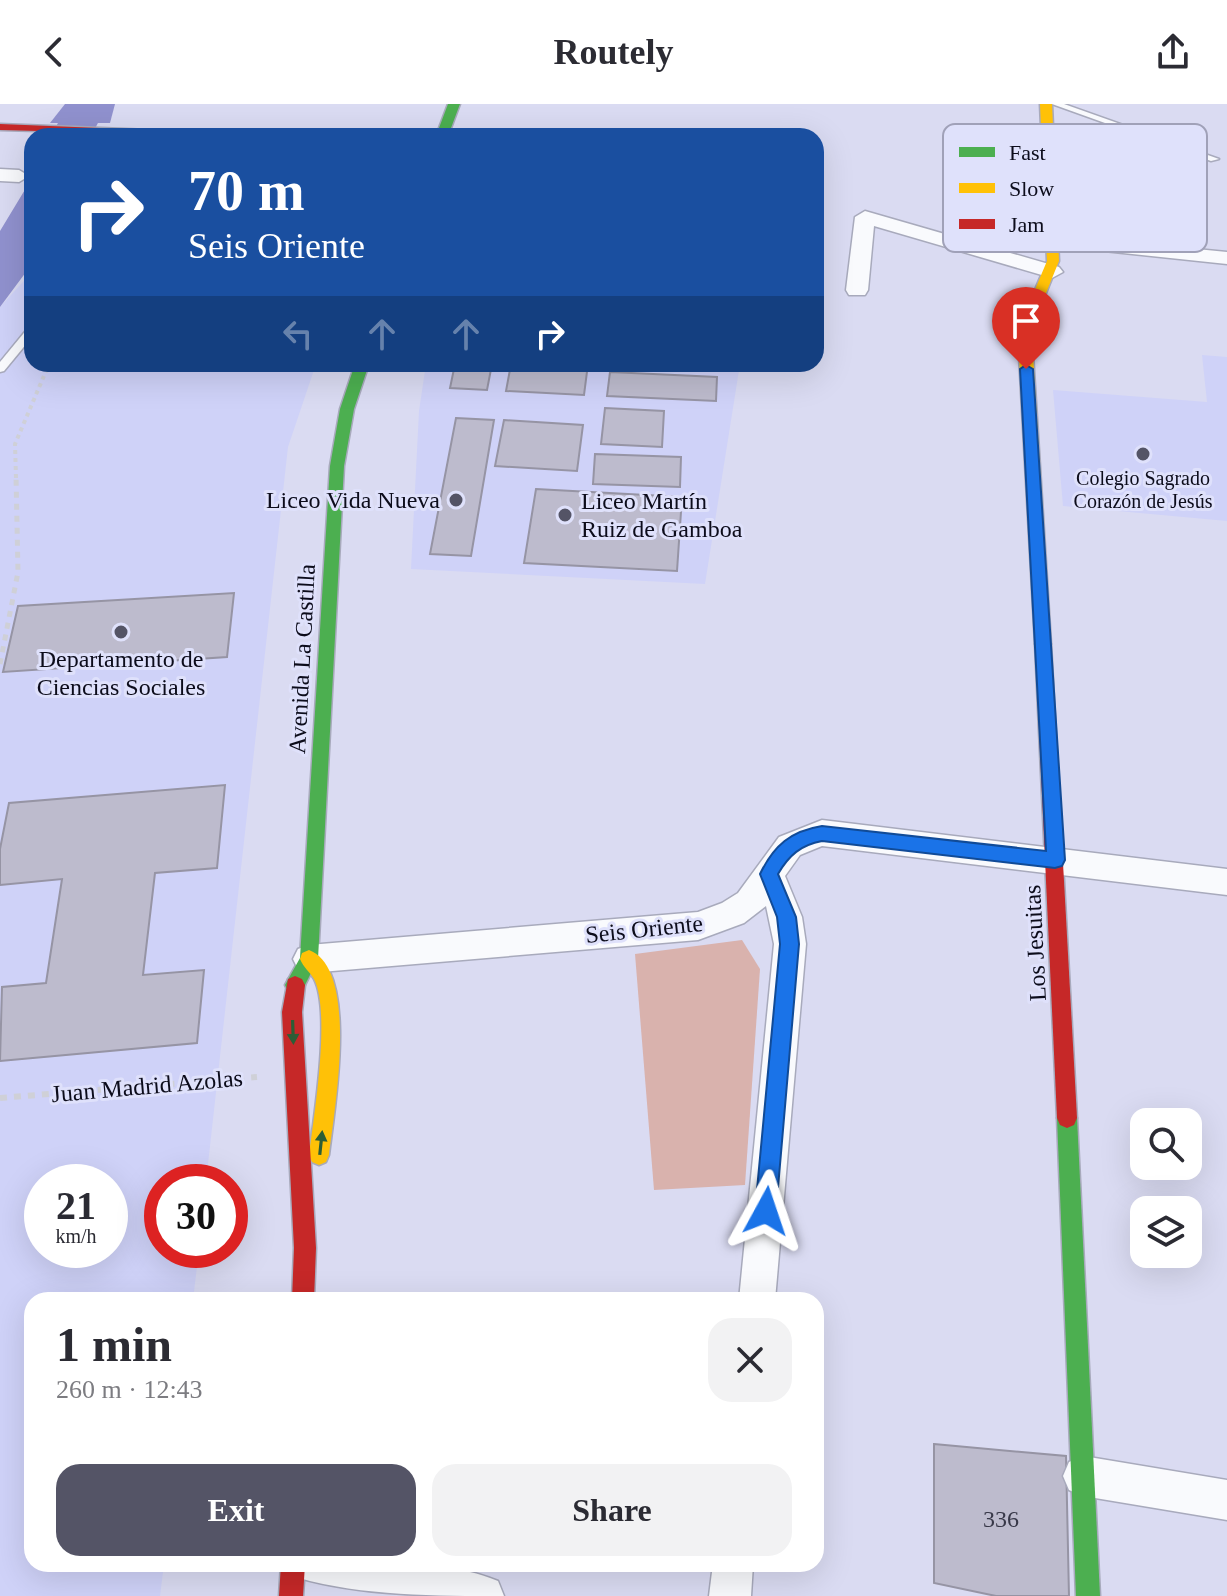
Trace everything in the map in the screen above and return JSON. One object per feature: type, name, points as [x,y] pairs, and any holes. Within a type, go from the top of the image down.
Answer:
[{"type":"street","points":[[445,128],[454,104]]},
{"type":"street","name":"Los Jesuitas","points":[[1046,104],[1047,124]]},
{"type":"street","points":[[0,127],[32,128]]},
{"type":"street","points":[[857,290],[865,217],[943,240]]},
{"type":"street","points":[[984,252],[1052,272]]},
{"type":"street","name":"Los Jesuitas","points":[[1053,252],[1052,272],[1028,311],[1024,324],[1055,860],[1088,1596]]},
{"type":"street","points":[[1166,252],[1227,258]]},
{"type":"street","name":"Avenida La Castilla","points":[[303,1292],[305,1248],[294,1075],[293,991],[299,971],[309,959],[337,466],[347,409],[359,372]]},
{"type":"street","name":"Seis Oriente","points":[[309,959],[698,926],[716,921],[747,904],[761,890],[782,851],[807,836],[822,833],[1227,882]]},
{"type":"street","points":[[758,1292],[790,944],[783,906],[769,874]]},
{"type":"street","name":"Avenida La Castilla","points":[[305,1248],[325,1107],[329,1000],[323,976],[309,959]]},
{"type":"street","points":[[1083,1476],[1227,1500]]},
{"type":"street","points":[[291,1596],[292,1572]]},
{"type":"street","points":[[356,1572],[483,1596]]},
{"type":"street","points":[[730,1596],[732,1572]]},
{"type":"lane","points":[[1056,104],[1113,124]]},
{"type":"lane","points":[[1207,157],[1214,159]]},
{"type":"lane","points":[[0,369],[24,340]]},
{"type":"path","points":[[0,664],[18,572],[15,444],[46,372]]},
{"type":"path","name":"Juan Madrid Azolas","points":[[0,1098],[294,1075]]},
{"type":"shaded area","points":[[24,281],[24,372],[313,372],[288,447],[208,1164],[144,1164],[144,1268],[197,1268],[194,1292],[24,1292],[24,1572],[163,1572],[160,1596],[0,1596],[0,307]]},
{"type":"shaded area","name":"Colegio Sagrado Corazón de Jesús","points":[[1202,355],[1227,357],[1227,521],[1063,506],[1053,390],[1207,402]]},
{"type":"shaded area","name":"Liceo Martín Ruiz de Gamboa","points":[[425,372],[739,372],[705,584],[411,569],[419,411]]},
{"type":"shaded area","points":[[742,940],[760,969],[745,1185],[654,1190],[635,954]]},
{"type":"water","points":[[65,104],[115,104],[110,123],[50,123]]},
{"type":"water","points":[[24,191],[24,275],[0,307],[0,231]]},
{"type":"building","points":[[453,372],[490,372],[487,390],[450,388]]},
{"type":"building","points":[[510,372],[587,372],[584,395],[506,391]]},
{"type":"building","points":[[610,372],[717,377],[716,401],[607,396]]},
{"type":"building","points":[[605,408],[664,411],[662,447],[601,444]]},
{"type":"building","points":[[456,418],[494,420],[471,556],[430,554]]},
{"type":"building","points":[[504,420],[583,425],[577,471],[495,466]]},
{"type":"building","points":[[595,454],[681,457],[680,487],[593,484]]},
{"type":"building","points":[[536,489],[682,497],[677,571],[524,563]]},
{"type":"building","name":"Departamento de Ciencias Sociales","points":[[234,593],[227,657],[3,672],[18,606]]},
{"type":"building","points":[[225,785],[217,868],[155,873],[143,975],[204,970],[197,1043],[0,1061],[2,987],[46,983],[62,879],[0,885],[0,849],[9,803]]},
{"type":"building","points":[[934,1444],[1066,1456],[1069,1596],[996,1596],[934,1583]]},
{"type":"waterway","points":[[75,128],[88,104]]},
{"type":"traffic: fast","points":[[445,128],[454,104]]},
{"type":"traffic: fast","points":[[295,985],[309,959],[337,466],[347,409],[359,372]]},
{"type":"traffic: fast","points":[[1067,1118],[1088,1596]]},
{"type":"traffic: slow","points":[[1046,104],[1047,124]]},
{"type":"traffic: slow","points":[[1043,644],[1025,338],[1029,318],[1053,261],[1053,252]]},
{"type":"traffic: slow","points":[[309,959],[324,979],[328,995],[328,1065],[319,1155]]},
{"type":"traffic: jam","points":[[0,127],[25,128]]},
{"type":"traffic: jam","points":[[1043,644],[1067,1118]]},
{"type":"traffic: jam","points":[[295,985],[292,1012],[305,1248],[303,1292]]},
{"type":"traffic: jam","points":[[291,1596],[292,1572]]},
{"type":"place","name":"Colegio Sagrado Corazón de Jesús","points":[[1143,454]]},
{"type":"place","name":"Liceo Vida Nueva","points":[[456,500]]},
{"type":"place","name":"Liceo Martín Ruiz de Gamboa","points":[[565,515]]},
{"type":"place","name":"Departamento de Ciencias Sociales","points":[[121,632]]},
{"type":"route","points":[[766,1211],[790,944],[780,894],[769,874],[782,851],[793,842],[822,833],[1055,860],[1026,369]]}]
